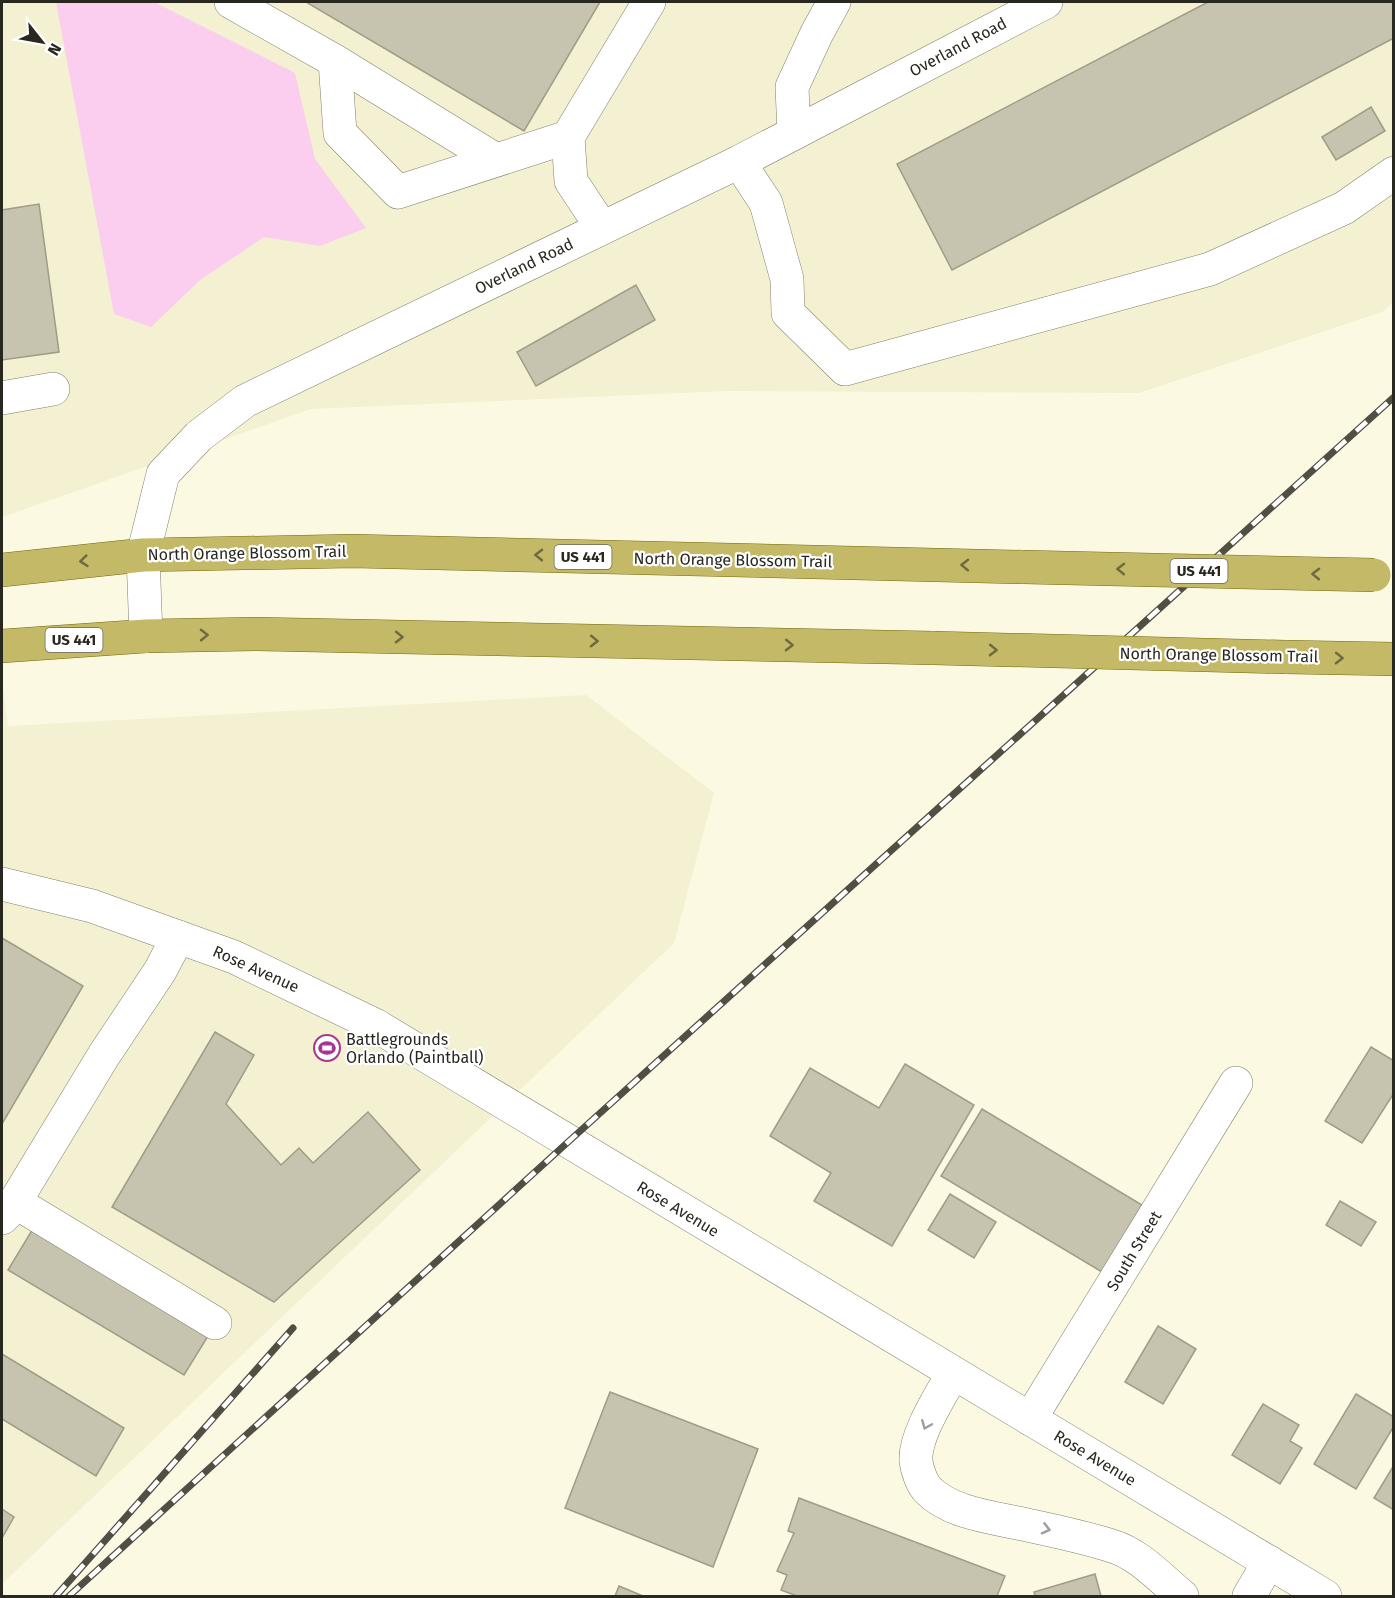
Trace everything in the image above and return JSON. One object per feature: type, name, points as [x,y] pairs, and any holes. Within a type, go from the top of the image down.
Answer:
[{"type":"main road","name":"North Orange Blossom Trail","points":[[2,570],[142,555],[353,551],[1384,575]]},
{"type":"main road","name":"North Orange Blossom Trail","points":[[2,646],[146,636],[257,634],[1394,659]]},
{"type":"street","points":[[231,2],[335,61],[496,160]]},
{"type":"street","points":[[602,228],[571,181],[568,137],[649,2]]},
{"type":"street","points":[[794,133],[792,87],[834,2]]},
{"type":"street","name":"Overland Road","points":[[146,636],[142,555],[163,474],[199,436],[245,401],[739,162],[1046,2]]},
{"type":"street","points":[[335,61],[340,133],[398,192],[568,137]]},
{"type":"street","points":[[739,162],[766,203],[787,279],[788,312],[845,369],[1210,269],[1344,208],[1394,173]]},
{"type":"street","points":[[2,398],[53,389]]},
{"type":"street","name":"Rose Avenue","points":[[2,884],[92,906],[234,957],[375,1025],[1325,1596]]},
{"type":"street","points":[[178,937],[160,971],[104,1054],[8,1210],[215,1323]]},
{"type":"street","name":"South Street","points":[[1030,1419],[1236,1083]]},
{"type":"street","points":[[953,1373],[923,1429],[916,1460],[921,1478],[928,1491],[948,1504],[982,1517],[1025,1524],[1114,1546],[1140,1560],[1182,1596]]},
{"type":"street","points":[[1249,1596],[1269,1562]]},
{"type":"shaded area","points":[[2,2],[1393,2],[1393,303],[1382,312],[1139,393],[727,391],[311,409],[2,517]]},
{"type":"shaded area","points":[[56,2],[154,2],[295,73],[315,159],[366,228],[320,246],[264,237],[200,280],[151,327],[114,314]]},
{"type":"shaded area","points":[[2,681],[8,726],[586,695],[714,793],[674,943],[2,1584]]},
{"type":"building","points":[[306,2],[600,2],[524,131]]},
{"type":"building","points":[[1208,2],[1394,2],[1394,38],[952,270],[897,164]]},
{"type":"building","points":[[1371,107],[1385,131],[1336,160],[1322,137]]},
{"type":"building","points":[[39,204],[59,352],[2,360],[2,210]]},
{"type":"building","points":[[636,285],[655,320],[536,386],[517,352]]},
{"type":"building","points":[[2,938],[83,986],[2,1124]]},
{"type":"building","points":[[215,1032],[254,1055],[226,1104],[281,1165],[299,1148],[313,1163],[368,1112],[420,1170],[274,1302],[112,1207]]},
{"type":"building","points":[[1371,1047],[1394,1061],[1394,1093],[1362,1143],[1325,1121]]},
{"type":"building","points":[[905,1064],[974,1105],[892,1246],[814,1201],[831,1173],[770,1136],[810,1068],[879,1108]]},
{"type":"building","points":[[982,1109],[1142,1205],[1102,1272],[941,1176]]},
{"type":"building","points":[[950,1194],[996,1222],[974,1258],[928,1230]]},
{"type":"building","points":[[1340,1201],[1376,1222],[1361,1246],[1326,1225]]},
{"type":"building","points":[[37,1222],[213,1328],[184,1375],[8,1270]]},
{"type":"building","points":[[1158,1326],[1196,1349],[1163,1404],[1125,1382]]},
{"type":"building","points":[[2,1354],[124,1428],[96,1476],[2,1419]]},
{"type":"building","points":[[610,1392],[758,1449],[713,1567],[565,1508]]},
{"type":"building","points":[[1356,1394],[1394,1417],[1394,1426],[1356,1489],[1314,1464]]},
{"type":"building","points":[[1263,1404],[1299,1425],[1290,1441],[1302,1448],[1280,1484],[1232,1455]]},
{"type":"building","points":[[1394,1465],[1394,1510],[1374,1498]]},
{"type":"building","points":[[799,1498],[1005,1576],[997,1596],[797,1596],[781,1590],[787,1575],[777,1571],[794,1533],[788,1531]]},
{"type":"building","points":[[2,1509],[14,1517],[2,1538]]},
{"type":"building","points":[[1095,1574],[1101,1596],[1035,1596],[1034,1592]]},
{"type":"building","points":[[619,1586],[643,1596],[615,1596]]},
{"type":"railway","points":[[69,1596],[568,1142],[1394,397]]},
{"type":"railway","points":[[56,1596],[293,1328]]},
{"type":"place","name":"Battlegrounds Orlando (Paintball)","points":[[327,1048]]}]
